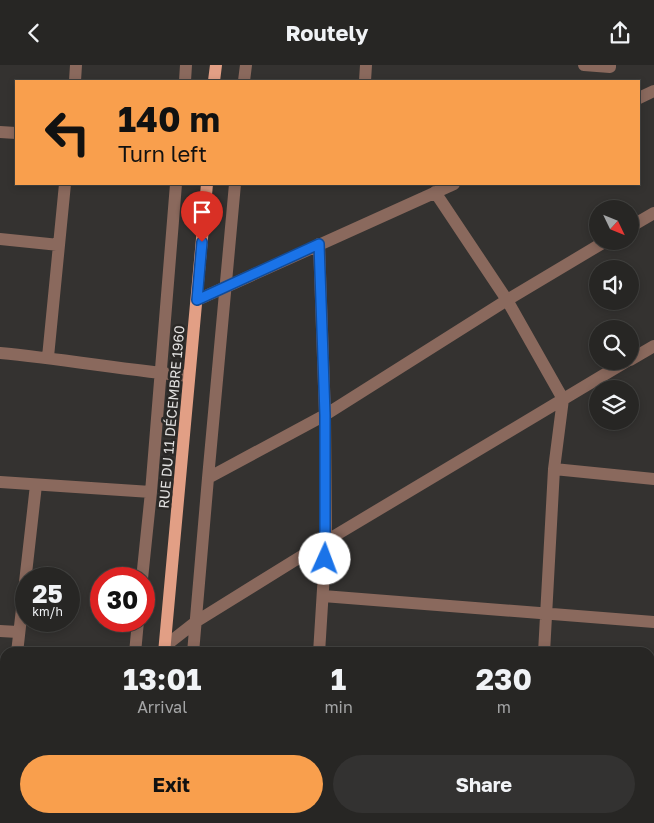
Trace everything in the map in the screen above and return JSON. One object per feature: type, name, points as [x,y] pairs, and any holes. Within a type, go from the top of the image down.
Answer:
[{"type":"main road","points":[[214,80],[216,65]]},
{"type":"main road","name":"RUE DU 11 DÉCEMBRE 1960","points":[[165,647],[206,185]]},
{"type":"street","points":[[75,80],[76,65]]},
{"type":"street","points":[[185,80],[186,65]]},
{"type":"street","points":[[244,80],[246,65]]},
{"type":"street","points":[[365,80],[366,65]]},
{"type":"street","points":[[584,65],[610,67],[610,65]]},
{"type":"street","points":[[640,98],[654,91]]},
{"type":"street","points":[[0,132],[15,133]]},
{"type":"street","points":[[48,357],[65,185]]},
{"type":"street","points":[[143,567],[176,185]]},
{"type":"street","points":[[195,647],[235,185]]},
{"type":"street","points":[[197,300],[452,185]]},
{"type":"street","points":[[435,192],[507,300],[563,399],[554,469],[544,647]]},
{"type":"street","points":[[639,222],[654,213]]},
{"type":"street","points":[[0,239],[59,245]]},
{"type":"street","points":[[319,244],[325,415],[326,541],[319,647]]},
{"type":"street","points":[[208,478],[325,415],[507,300],[591,250]]},
{"type":"street","points":[[639,355],[654,346]]},
{"type":"street","points":[[0,353],[48,357],[189,376]]},
{"type":"street","points":[[167,647],[197,621],[326,541],[613,370]]},
{"type":"street","points":[[554,469],[654,479]]},
{"type":"street","points":[[0,482],[151,492]]},
{"type":"street","points":[[26,567],[36,485]]},
{"type":"street","points":[[323,596],[654,622]]},
{"type":"street","points":[[0,631],[15,632]]},
{"type":"street","points":[[17,647],[18,632]]},
{"type":"street","points":[[136,647],[137,632]]},
{"type":"route","points":[[202,242],[197,300],[319,244],[325,415],[325,559]]}]
